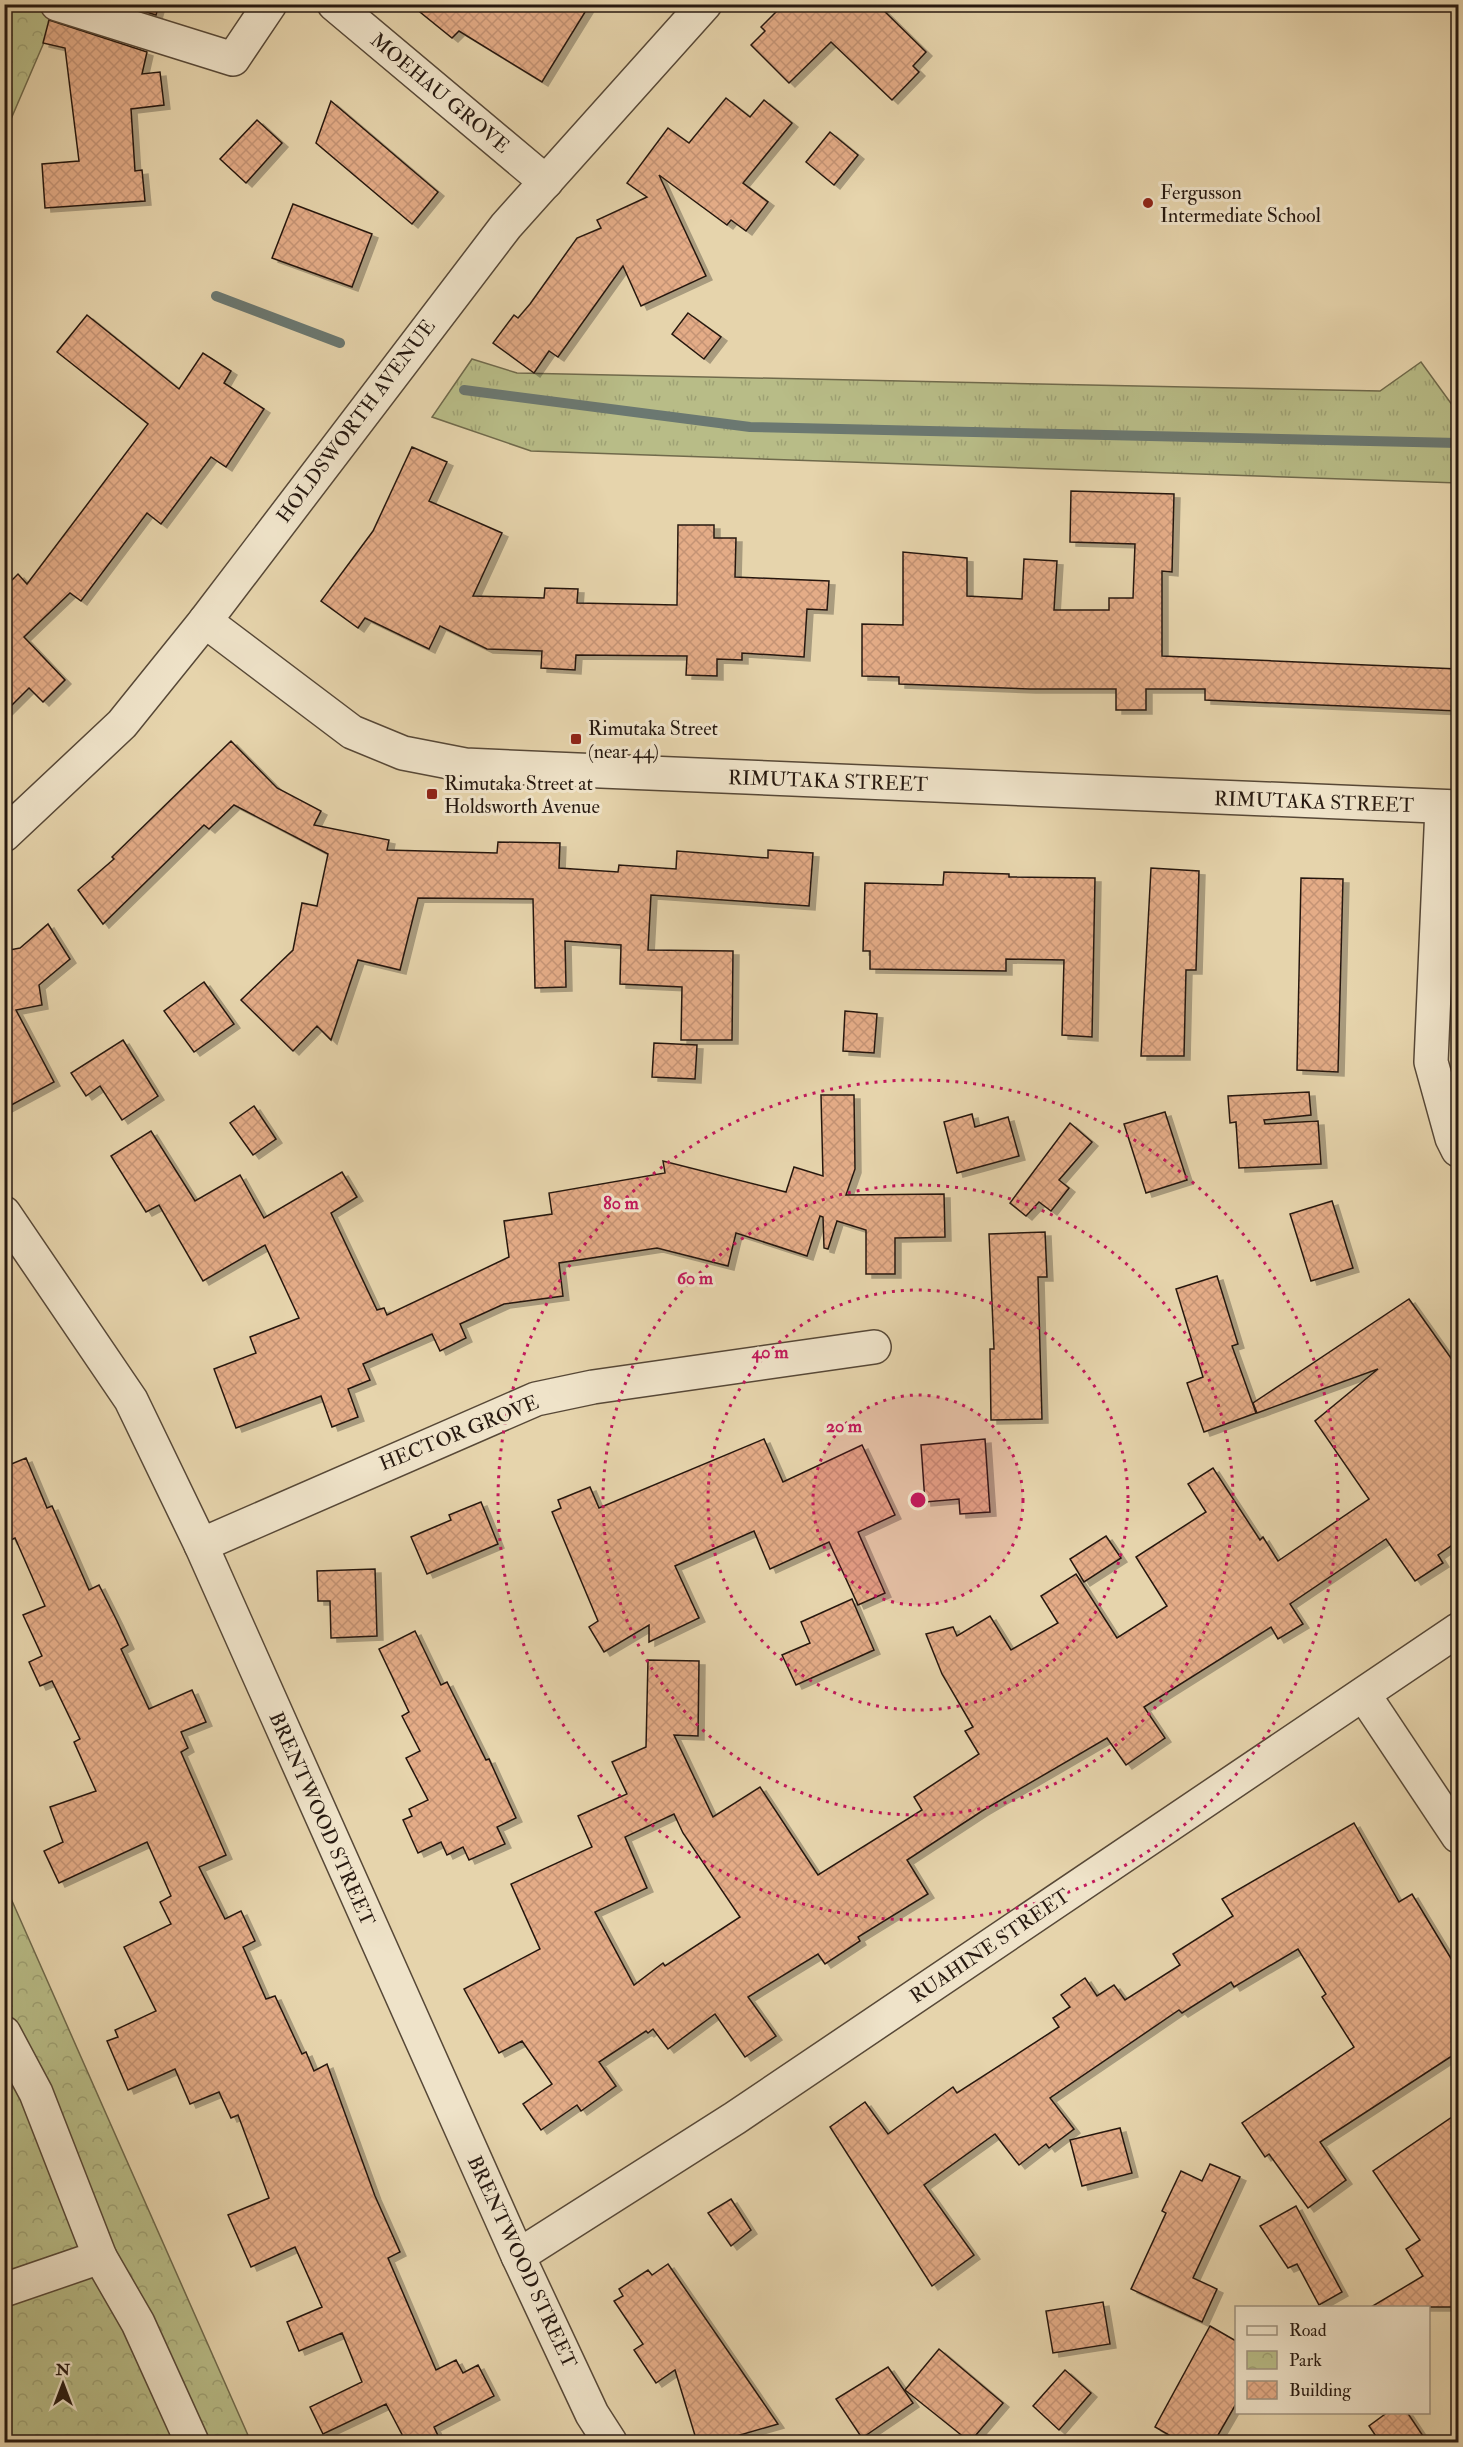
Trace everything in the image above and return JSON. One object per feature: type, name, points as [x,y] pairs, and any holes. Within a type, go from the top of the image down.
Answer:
[{"type":"street","points":[[57,4],[233,59],[270,4]]},
{"type":"street","name":"MOEHAU GROVE","points":[[334,4],[546,182]]},
{"type":"street","name":"HOLDSWORTH AVENUE","points":[[4,835],[122,724],[205,621],[466,276],[546,182],[705,4]]},
{"type":"street","name":"RIMUTAKA STREET","points":[[205,621],[352,732],[403,753],[465,765],[1450,807]]},
{"type":"street","points":[[1450,807],[1431,1062],[1452,1138],[1458,1150]]},
{"type":"street","name":"BRENTWOOD STREET","points":[[4,1213],[131,1400],[201,1545],[518,2256],[592,2415],[610,2442]]},
{"type":"street","name":"HECTOR GROVE","points":[[201,1545],[536,1399],[604,1386],[874,1347]]},
{"type":"street","name":"RUAHINE STREET","points":[[518,2256],[735,2118],[1458,1630]]},
{"type":"street","points":[[1364,1695],[1458,1836]]},
{"type":"street","points":[[4,2033],[36,2093],[100,2257],[138,2323],[192,2442]]},
{"type":"street","points":[[4,2290],[100,2257]]},
{"type":"green space","points":[[5,5],[60,5],[5,133]]},
{"type":"green space","points":[[472,359],[517,373],[1380,391],[1421,362],[1458,413],[1458,483],[531,451],[432,417]]},
{"type":"green space","points":[[5,1885],[251,2442],[5,2442]]},
{"type":"building","points":[[121,4],[159,4],[156,15]]},
{"type":"building","points":[[410,4],[590,4],[542,82],[459,31],[452,38]]},
{"type":"building","points":[[784,4],[877,4],[926,52],[913,66],[919,72],[892,100],[831,42],[789,83],[751,45],[765,31],[761,27]]},
{"type":"building","points":[[49,20],[147,52],[142,74],[160,72],[164,105],[131,109],[135,171],[142,170],[145,201],[45,208],[42,164],[79,161],[65,48],[43,43]]},
{"type":"building","points":[[726,98],[750,117],[764,100],[792,123],[743,183],[768,202],[746,231],[731,220],[727,225],[659,175],[706,276],[641,306],[623,266],[558,357],[549,351],[534,373],[493,343],[514,315],[518,318],[530,304],[577,238],[601,228],[597,220],[647,197],[627,183],[668,128],[689,143]]},
{"type":"building","points":[[331,101],[438,192],[412,224],[316,143]]},
{"type":"building","points":[[257,120],[282,143],[246,183],[220,159]]},
{"type":"building","points":[[830,132],[858,155],[834,185],[806,162]]},
{"type":"building","points":[[293,204],[372,234],[352,287],[272,258]]},
{"type":"building","points":[[688,313],[721,337],[704,359],[672,334]]},
{"type":"building","points":[[87,315],[179,389],[203,353],[231,371],[224,383],[264,409],[226,467],[211,457],[161,524],[147,513],[81,601],[70,593],[24,637],[65,680],[43,702],[29,688],[4,713],[4,588],[18,574],[27,584],[148,424],[57,352]]},
{"type":"building","points":[[412,447],[447,462],[429,501],[502,533],[473,596],[544,598],[545,588],[578,589],[577,603],[677,605],[678,525],[714,525],[714,538],[736,538],[735,577],[829,581],[827,610],[807,609],[804,657],[742,653],[742,660],[717,659],[717,676],[686,675],[687,656],[576,655],[575,670],[541,668],[542,651],[487,649],[440,626],[429,649],[365,618],[358,628],[321,601],[373,531]]},
{"type":"building","points":[[1071,491],[1174,494],[1172,572],[1162,571],[1162,656],[1458,669],[1458,711],[1205,700],[1205,689],[1146,689],[1146,710],[1116,710],[1116,689],[1030,689],[899,684],[899,677],[862,676],[862,624],[903,625],[903,552],[967,558],[967,596],[1022,599],[1024,559],[1057,561],[1054,610],[1109,610],[1109,598],[1133,598],[1135,544],[1070,542]]},
{"type":"building","points":[[231,741],[277,788],[321,811],[314,825],[389,840],[387,850],[497,853],[498,842],[560,843],[559,868],[618,872],[619,865],[676,869],[677,851],[768,858],[768,850],[813,853],[809,906],[651,895],[648,950],[733,951],[732,1040],[681,1040],[682,987],[620,984],[621,945],[565,941],[566,987],[535,988],[533,899],[418,898],[400,970],[358,960],[331,1040],[317,1026],[293,1051],[241,1000],[293,950],[302,903],[317,906],[328,854],[234,805],[209,829],[204,825],[103,924],[78,890],[114,859],[112,857]]},
{"type":"building","points":[[1151,868],[1199,871],[1196,970],[1186,970],[1184,1056],[1141,1056]]},
{"type":"building","points":[[944,872],[1009,874],[1009,877],[1095,878],[1092,1037],[1062,1035],[1064,960],[1006,959],[1006,971],[870,969],[870,951],[863,951],[865,883],[943,885]]},
{"type":"building","points":[[1301,878],[1343,879],[1338,1072],[1297,1070]]},
{"type":"building","points":[[48,924],[70,959],[39,985],[42,1005],[16,1010],[54,1082],[4,1109],[4,951],[20,948]]},
{"type":"building","points":[[204,982],[234,1024],[194,1052],[164,1011]]},
{"type":"building","points":[[845,1011],[877,1014],[874,1053],[843,1051]]},
{"type":"building","points":[[123,1040],[158,1096],[122,1120],[100,1086],[86,1096],[71,1073]]},
{"type":"building","points":[[654,1043],[697,1045],[695,1079],[652,1077]]},
{"type":"building","points":[[1309,1092],[1311,1115],[1264,1120],[1265,1124],[1318,1121],[1321,1164],[1239,1168],[1236,1122],[1230,1123],[1228,1096]]},
{"type":"building","points":[[821,1095],[854,1095],[855,1169],[846,1195],[944,1194],[945,1237],[895,1238],[895,1274],[866,1274],[866,1230],[837,1221],[828,1249],[824,1248],[823,1217],[820,1216],[807,1256],[736,1233],[728,1266],[657,1248],[559,1263],[563,1296],[504,1304],[460,1324],[466,1338],[440,1351],[432,1334],[363,1364],[370,1380],[348,1389],[358,1417],[332,1427],[321,1396],[236,1428],[214,1369],[256,1353],[250,1337],[299,1318],[265,1245],[203,1281],[159,1205],[146,1212],[111,1156],[151,1131],[195,1201],[240,1175],[264,1218],[342,1172],[357,1197],[331,1213],[377,1310],[384,1308],[387,1315],[509,1257],[504,1221],[552,1214],[549,1193],[665,1173],[663,1161],[786,1192],[794,1167],[823,1176]]},
{"type":"building","points":[[254,1106],[276,1139],[253,1155],[230,1123]]},
{"type":"building","points":[[1165,1112],[1187,1180],[1146,1193],[1124,1124]]},
{"type":"building","points":[[972,1114],[975,1127],[1008,1117],[1019,1156],[957,1173],[944,1122]]},
{"type":"building","points":[[1070,1123],[1092,1142],[1059,1180],[1069,1188],[1051,1211],[1039,1202],[1026,1216],[1010,1203]]},
{"type":"building","points":[[1332,1201],[1353,1268],[1311,1281],[1290,1214]]},
{"type":"building","points":[[1045,1232],[1047,1277],[1038,1277],[1042,1419],[991,1420],[990,1349],[994,1349],[989,1234]]},
{"type":"building","points":[[1217,1276],[1238,1344],[1232,1346],[1256,1413],[1204,1432],[1187,1383],[1203,1377],[1176,1289]]},
{"type":"building","points":[[1409,1299],[1458,1368],[1458,1541],[1438,1555],[1443,1563],[1415,1581],[1386,1539],[1290,1604],[1303,1624],[1278,1639],[1271,1627],[1144,1707],[1165,1738],[1126,1765],[1107,1738],[982,1811],[907,1860],[928,1894],[858,1937],[860,1941],[825,1964],[818,1954],[748,1997],[776,2036],[745,2057],[715,2014],[668,2049],[653,2029],[648,2033],[646,2031],[599,2062],[616,2086],[581,2111],[577,2105],[541,2130],[523,2104],[552,2084],[522,2041],[499,2053],[464,1989],[540,1949],[511,1884],[592,1847],[578,1816],[627,1794],[612,1762],[646,1747],[648,1660],[699,1661],[698,1736],[674,1735],[713,1817],[760,1787],[818,1875],[922,1810],[914,1797],[979,1754],[965,1731],[973,1727],[942,1674],[926,1634],[953,1627],[957,1636],[990,1616],[1011,1650],[1058,1623],[1041,1596],[1076,1574],[1117,1638],[1167,1606],[1136,1557],[1206,1512],[1188,1484],[1213,1468],[1260,1540],[1263,1537],[1278,1561],[1369,1499],[1315,1421],[1378,1369],[1257,1413],[1253,1403]],"holes":[[[674,1814],[683,1833],[740,1917],[665,1966],[663,1963],[634,1985],[595,1912],[647,1888],[625,1837]]]},
{"type":"building","points":[[764,1439],[783,1482],[862,1445],[895,1515],[858,1532],[885,1593],[858,1605],[829,1542],[770,1569],[754,1531],[675,1566],[699,1618],[649,1642],[649,1625],[604,1652],[589,1627],[598,1621],[552,1512],[561,1508],[558,1500],[590,1487],[599,1508]]},
{"type":"building","points":[[985,1439],[990,1512],[960,1514],[959,1499],[925,1502],[921,1445]]},
{"type":"building","points":[[26,1458],[47,1508],[52,1506],[89,1590],[99,1585],[117,1621],[128,1645],[121,1649],[149,1709],[192,1690],[206,1722],[181,1732],[188,1748],[181,1752],[226,1855],[199,1867],[225,1919],[241,1911],[255,1941],[243,1947],[266,1999],[275,1996],[302,2054],[306,2052],[314,2071],[327,2064],[375,2196],[400,2252],[388,2258],[436,2370],[456,2360],[463,2373],[478,2365],[494,2396],[434,2427],[441,2442],[406,2442],[386,2404],[323,2434],[310,2407],[362,2382],[342,2333],[299,2351],[287,2322],[322,2307],[295,2247],[251,2267],[228,2215],[269,2198],[238,2115],[231,2118],[219,2092],[190,2104],[175,2069],[128,2090],[107,2041],[118,2037],[115,2030],[156,2011],[124,1947],[171,1924],[160,1902],[171,1896],[147,1842],[59,1883],[44,1851],[63,1842],[50,1807],[96,1791],[74,1742],[80,1739],[52,1681],[40,1686],[29,1662],[42,1656],[23,1615],[45,1606],[15,1538],[11,1540],[4,1524],[4,1467]]},
{"type":"building","points":[[481,1502],[498,1544],[427,1574],[411,1537],[451,1520],[449,1515]]},
{"type":"building","points":[[1106,1536],[1121,1558],[1084,1582],[1070,1559]]},
{"type":"building","points":[[375,1569],[377,1636],[331,1638],[330,1601],[318,1601],[317,1571]]},
{"type":"building","points":[[852,1599],[874,1650],[796,1685],[782,1655],[810,1643],[801,1622]]},
{"type":"building","points":[[415,1631],[441,1685],[447,1682],[486,1760],[489,1759],[516,1818],[497,1827],[505,1844],[469,1860],[463,1847],[447,1855],[441,1842],[418,1853],[403,1820],[412,1816],[409,1809],[428,1800],[406,1758],[420,1751],[402,1716],[409,1712],[379,1649]]},
{"type":"building","points":[[1354,1823],[1399,1902],[1412,1894],[1458,1970],[1458,2052],[1320,2142],[1346,2180],[1308,2208],[1269,2154],[1265,2157],[1242,2123],[1354,2047],[1322,1997],[1326,1994],[1298,1949],[1234,1987],[1231,1982],[1182,2013],[1179,2010],[1050,2098],[1074,2129],[1049,2148],[1046,2144],[1019,2165],[995,2134],[924,2185],[974,2255],[932,2286],[830,2127],[865,2102],[888,2134],[953,2087],[957,2093],[1059,2027],[1053,2018],[1070,2007],[1061,1995],[1085,1978],[1097,1996],[1114,1985],[1125,2000],[1180,1965],[1173,1954],[1233,1916],[1222,1899]]},
{"type":"building","points":[[1458,2113],[1458,2307],[1373,2306],[1423,2276],[1406,2249],[1420,2240],[1373,2171]]},
{"type":"building","points":[[1120,2128],[1132,2173],[1082,2186],[1070,2140]]},
{"type":"building","points":[[1210,2164],[1240,2177],[1193,2278],[1217,2289],[1202,2322],[1131,2289],[1166,2213],[1162,2211],[1181,2171],[1202,2181]]},
{"type":"building","points":[[731,2199],[751,2230],[731,2246],[708,2213]]},
{"type":"building","points":[[1296,2206],[1342,2292],[1319,2305],[1297,2264],[1288,2268],[1260,2226]]},
{"type":"building","points":[[668,2264],[778,2424],[716,2442],[697,2442],[675,2370],[656,2383],[634,2350],[643,2344],[614,2301],[623,2296],[619,2289],[648,2270],[652,2275]]},
{"type":"building","points":[[1103,2302],[1110,2344],[1053,2353],[1046,2311]]},
{"type":"building","points":[[1210,2326],[1235,2340],[1235,2406],[1214,2442],[1181,2442],[1155,2427]]},
{"type":"building","points":[[939,2349],[1003,2403],[970,2442],[905,2390]]},
{"type":"building","points":[[888,2367],[913,2403],[862,2438],[836,2399]]},
{"type":"building","points":[[1065,2370],[1091,2393],[1059,2430],[1033,2406]]},
{"type":"building","points":[[1385,2414],[1408,2414],[1427,2442],[1380,2442],[1369,2426]]},
{"type":"waterway","points":[[216,296],[340,343]]},
{"type":"waterway","points":[[464,390],[750,427],[1458,443]]},
{"type":"place","name":"Fergusson Intermediate School","points":[[1148,203]]},
{"type":"place","name":"Rimutaka Street (near 44)","points":[[576,739]]},
{"type":"place","name":"Rimutaka Street at Holdsworth Avenue","points":[[432,794]]}]
